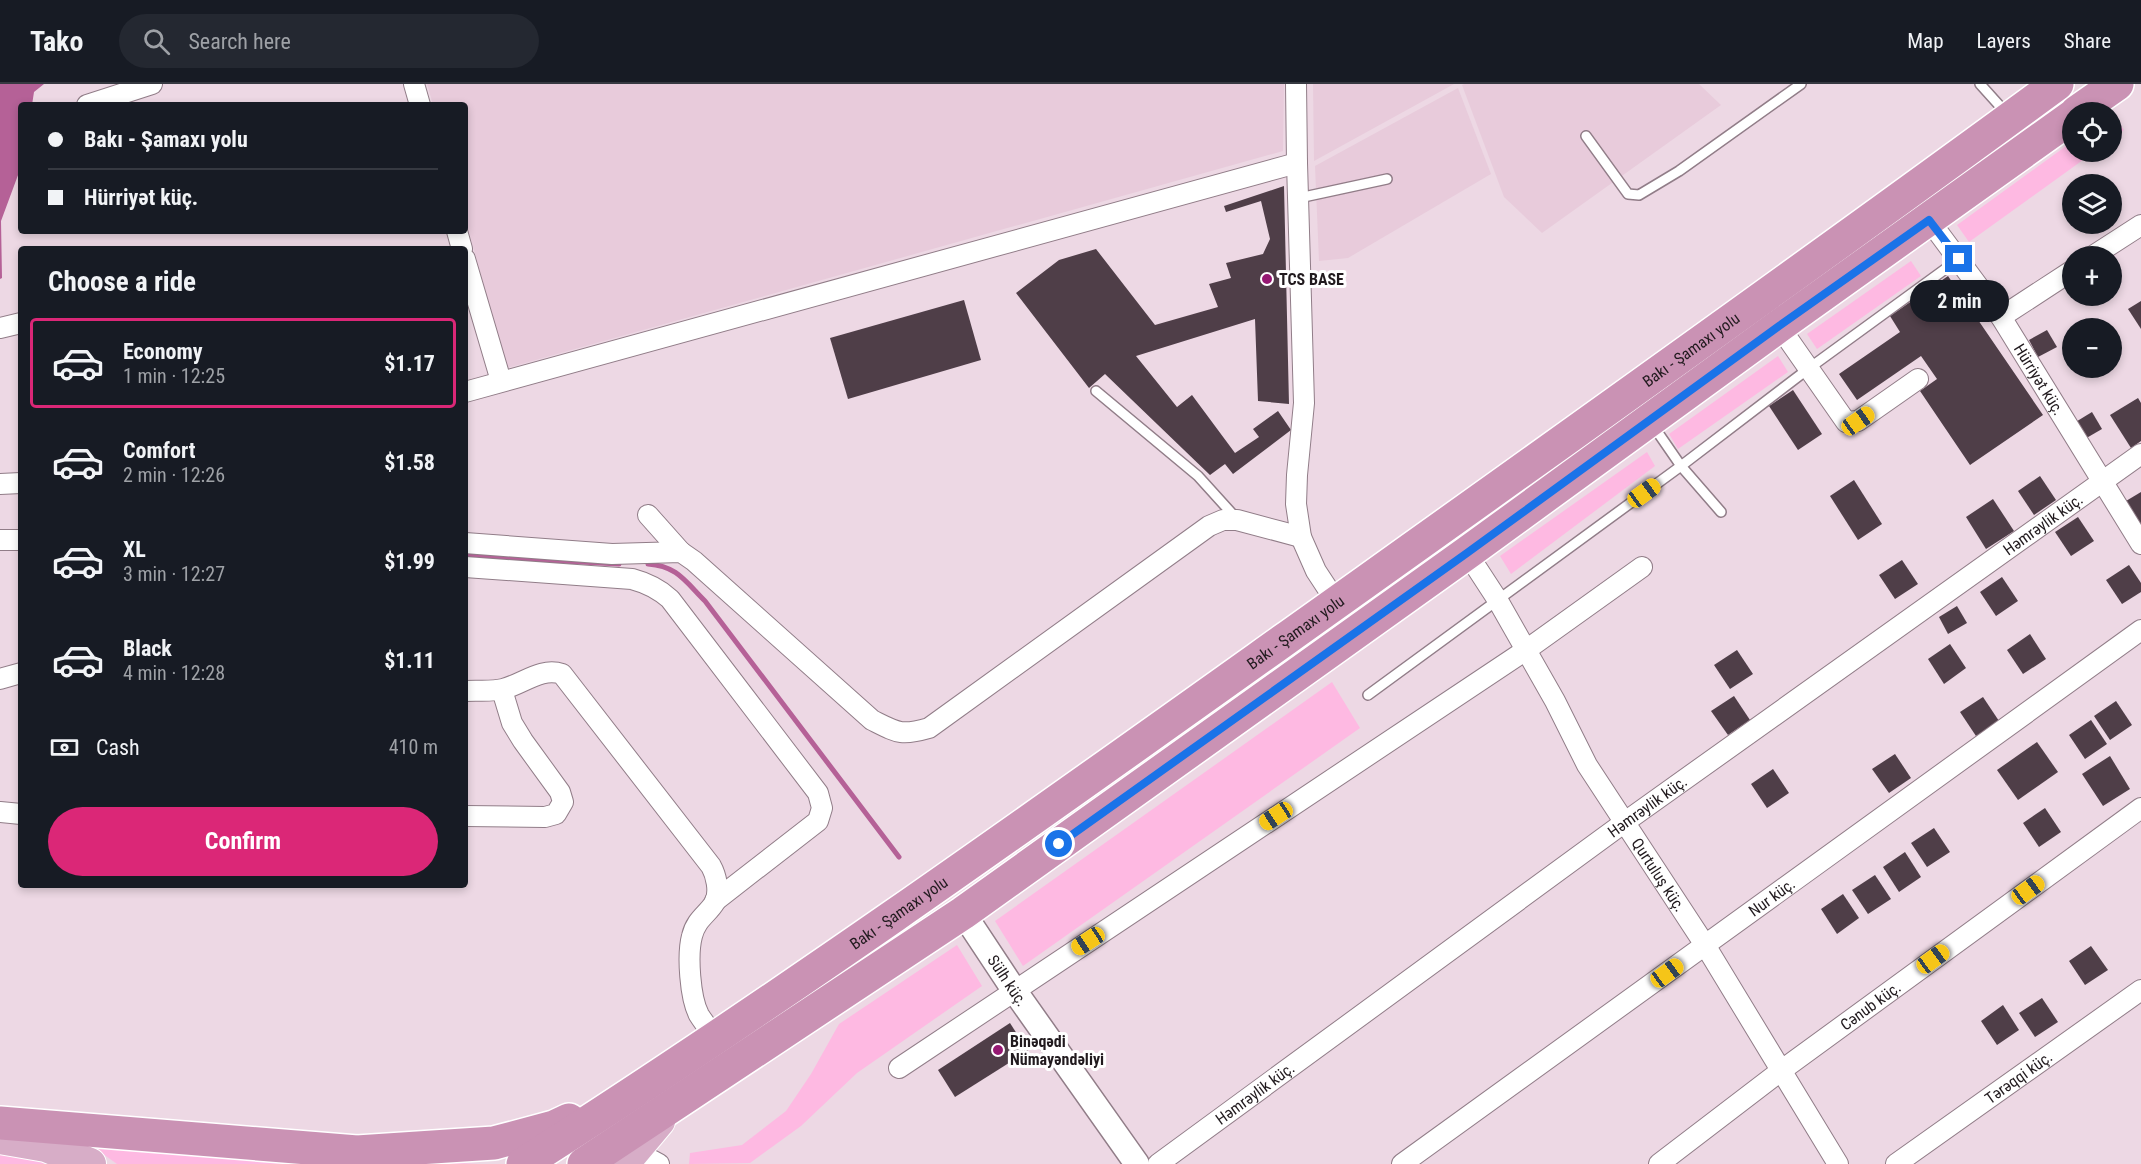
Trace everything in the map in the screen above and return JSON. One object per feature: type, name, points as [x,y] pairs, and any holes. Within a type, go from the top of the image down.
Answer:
[{"type":"highway","name":"Bakı - Şamaxı yolu","points":[[523,1164],[653,1081],[942,884],[2057,84]]},
{"type":"highway","points":[[2091,102],[2117,84]]},
{"type":"highway","name":"Bakı - Şamaxı yolu","points":[[584,1164],[963,913],[2062,124]]},
{"type":"highway","points":[[0,1123],[357,1152],[494,1143],[554,1127],[653,1081]]},
{"type":"main road","points":[[638,1159],[672,1107]]},
{"type":"main road","points":[[0,1138],[46,1146],[90,1164]]},
{"type":"street","points":[[96,102],[152,84]]},
{"type":"street","points":[[414,84],[419,102]]},
{"type":"street","points":[[1296,84],[1304,403],[1296,504],[1301,537],[1316,571],[1336,603]]},
{"type":"street","points":[[468,391],[1297,163]]},
{"type":"street","name":"Hürriyət küç.","points":[[1929,220],[2001,317],[2141,544]]},
{"type":"street","points":[[2108,246],[2141,225]]},
{"type":"street","points":[[468,269],[501,381]]},
{"type":"street","points":[[2001,317],[2062,277]]},
{"type":"street","points":[[0,328],[18,324]]},
{"type":"street","points":[[1779,326],[1846,422],[1858,421],[1918,379]]},
{"type":"street","name":"Həmrəylik küç.","points":[[1158,1164],[1625,822],[2141,454]]},
{"type":"street","points":[[0,484],[18,483]]},
{"type":"street","points":[[648,515],[681,552],[694,561],[872,720],[890,730],[907,735],[929,728],[1209,526],[1223,520],[1238,520],[1301,537]]},
{"type":"street","points":[[0,540],[18,540]]},
{"type":"street","points":[[468,543],[632,554],[660,551],[681,552]]},
{"type":"street","name":"Qurtuluş küç.","points":[[1467,553],[1497,599],[1555,701],[1587,765],[1705,945],[1838,1164]]},
{"type":"street","points":[[632,554],[632,579]]},
{"type":"street","points":[[468,567],[632,579],[646,582],[659,589],[670,599],[818,793],[822,808],[818,821],[715,901],[699,920],[692,936],[689,957],[698,1013],[715,1038]]},
{"type":"street","points":[[899,1068],[1526,650],[1642,567]]},
{"type":"street","name":"Nur küç.","points":[[1402,1164],[2141,630]]},
{"type":"street","points":[[468,691],[502,690],[540,674],[554,672],[562,675],[711,866],[717,878],[715,901]]},
{"type":"street","points":[[0,679],[18,674]]},
{"type":"street","points":[[468,816],[544,817],[556,814],[563,802],[560,792],[512,723],[502,690]]},
{"type":"street","name":"Cənub küç.","points":[[1659,1164],[1782,1070],[2141,808]]},
{"type":"street","points":[[0,812],[18,814]]},
{"type":"street","name":"Sülh küç.","points":[[963,913],[1014,990],[1137,1164]]},
{"type":"street","name":"Tərəqqi küç.","points":[[1896,1164],[2141,990]]},
{"type":"lane","points":[[1586,136],[1628,194],[1640,195],[1679,171],[1801,84]]},
{"type":"lane","points":[[1980,84],[2010,118]]},
{"type":"lane","points":[[1299,198],[1387,179]]},
{"type":"lane","points":[[1368,694],[1681,466],[1808,369],[1959,259]]},
{"type":"lane","points":[[1096,391],[1198,476],[1238,520]]},
{"type":"lane","points":[[1650,421],[1681,466],[1721,512]]},
{"type":"shaded area","points":[[0,84],[44,84],[34,92],[32,102],[18,102],[18,175],[1,221],[2,278],[0,279]]},
{"type":"shaded area","points":[[427,84],[1284,84],[1283,151],[507,368],[468,229],[468,102],[432,102]]},
{"type":"shaded area","points":[[1313,84],[1454,84],[1314,161]]},
{"type":"shaded area","points":[[1699,84],[1721,105],[1542,233],[1504,197],[1462,85]]},
{"type":"shaded area","points":[[1458,88],[1491,174],[1348,258],[1319,261],[1315,166]]},
{"type":"shaded area","points":[[2062,149],[2062,162],[2080,162],[1969,242],[1957,225]]},
{"type":"shaded area","points":[[1911,261],[1921,276],[1817,349],[1807,334]]},
{"type":"shaded area","points":[[1778,356],[1788,372],[1678,449],[1669,434]]},
{"type":"shaded area","points":[[1647,452],[1655,466],[1511,574],[1500,556]]},
{"type":"shaded area","points":[[1332,682],[1360,728],[1023,966],[995,921]]},
{"type":"shaded area","points":[[957,945],[982,986],[857,1073],[801,1126],[750,1163],[689,1164],[690,1153],[742,1145],[786,1111],[811,1074],[839,1024]]},
{"type":"shaded area","points":[[92,1146],[478,1164],[117,1164]]},
{"type":"shaded area","points":[[0,1150],[59,1164],[0,1164]]},
{"type":"building","points":[[1284,186],[1289,404],[1258,401],[1255,319],[1136,356],[1177,407],[1192,395],[1235,453],[1259,437],[1253,429],[1278,411],[1291,430],[1233,474],[1225,464],[1210,475],[1105,374],[1089,388],[1016,293],[1059,260],[1096,249],[1155,325],[1218,307],[1209,284],[1231,278],[1226,263],[1263,254],[1270,239],[1261,201],[1226,212],[1224,206]]},
{"type":"building","points":[[1948,276],[2043,415],[1970,465],[1920,391],[1937,379],[1921,356],[1857,400],[1839,374],[1900,332],[1890,316]]},
{"type":"building","points":[[964,300],[981,360],[848,399],[830,338]]},
{"type":"building","points":[[2141,301],[2141,329],[2128,309]]},
{"type":"building","points":[[2047,330],[2057,347],[2038,357],[2029,340]]},
{"type":"building","points":[[1793,390],[1822,434],[1798,450],[1769,406]]},
{"type":"building","points":[[2138,398],[2141,403],[2141,441],[2131,448],[2110,415]]},
{"type":"building","points":[[2092,412],[2102,429],[2083,440],[2074,423]]},
{"type":"building","points":[[2040,476],[2056,500],[2034,515],[2018,491]]},
{"type":"building","points":[[1854,480],[1882,524],[1858,540],[1830,496]]},
{"type":"building","points":[[2141,492],[2141,525],[2126,501]]},
{"type":"building","points":[[1993,499],[2014,531],[1986,549],[1966,517]]},
{"type":"building","points":[[2078,517],[2094,541],[2071,556],[2055,532]]},
{"type":"building","points":[[1902,560],[1918,584],[1895,599],[1879,575]]},
{"type":"building","points":[[2129,565],[2141,583],[2141,592],[2122,604],[2106,580]]},
{"type":"building","points":[[2002,577],[2018,601],[1996,616],[1980,592]]},
{"type":"building","points":[[1957,606],[1967,623],[1948,634],[1939,617]]},
{"type":"building","points":[[2030,634],[2046,659],[2023,674],[2007,650]]},
{"type":"building","points":[[1950,644],[1966,668],[1944,684],[1928,659]]},
{"type":"building","points":[[1737,650],[1753,674],[1730,689],[1714,665]]},
{"type":"building","points":[[1734,696],[1750,720],[1728,735],[1711,711]]},
{"type":"building","points":[[1983,697],[1999,721],[1976,736],[1960,712]]},
{"type":"building","points":[[2116,701],[2132,725],[2110,740],[2094,716]]},
{"type":"building","points":[[2091,720],[2107,744],[2085,759],[2069,735]]},
{"type":"building","points":[[2037,742],[2058,772],[2018,800],[1997,770]]},
{"type":"building","points":[[1895,754],[1911,778],[1889,793],[1872,769]]},
{"type":"building","points":[[2110,756],[2130,789],[2103,806],[2082,774]]},
{"type":"building","points":[[1773,769],[1789,793],[1767,808],[1751,784]]},
{"type":"building","points":[[2045,808],[2061,832],[2039,847],[2023,823]]},
{"type":"building","points":[[1934,828],[1950,852],[1927,867],[1911,843]]},
{"type":"building","points":[[1905,852],[1921,877],[1899,892],[1883,867]]},
{"type":"building","points":[[1875,875],[1891,899],[1868,914],[1852,890]]},
{"type":"building","points":[[1843,894],[1859,918],[1837,934],[1821,909]]},
{"type":"building","points":[[2091,946],[2108,970],[2085,985],[2069,961]]},
{"type":"building","points":[[2042,998],[2058,1022],[2035,1037],[2019,1013]]},
{"type":"building","points":[[2003,1005],[2019,1030],[1997,1045],[1981,1021]]},
{"type":"building","points":[[1010,1023],[1028,1051],[955,1097],[938,1070]]},
{"type":"waterway","points":[[468,556],[619,564]]},
{"type":"waterway","points":[[648,564],[674,571],[705,601],[899,857]]},
{"type":"place","name":"TCS BASE","points":[[1267,279]]},
{"type":"place","name":"Binəqədi Nümayəndəliyi","points":[[998,1050]]},
{"type":"route","points":[[1059,844],[1929,220],[1959,259]]}]
